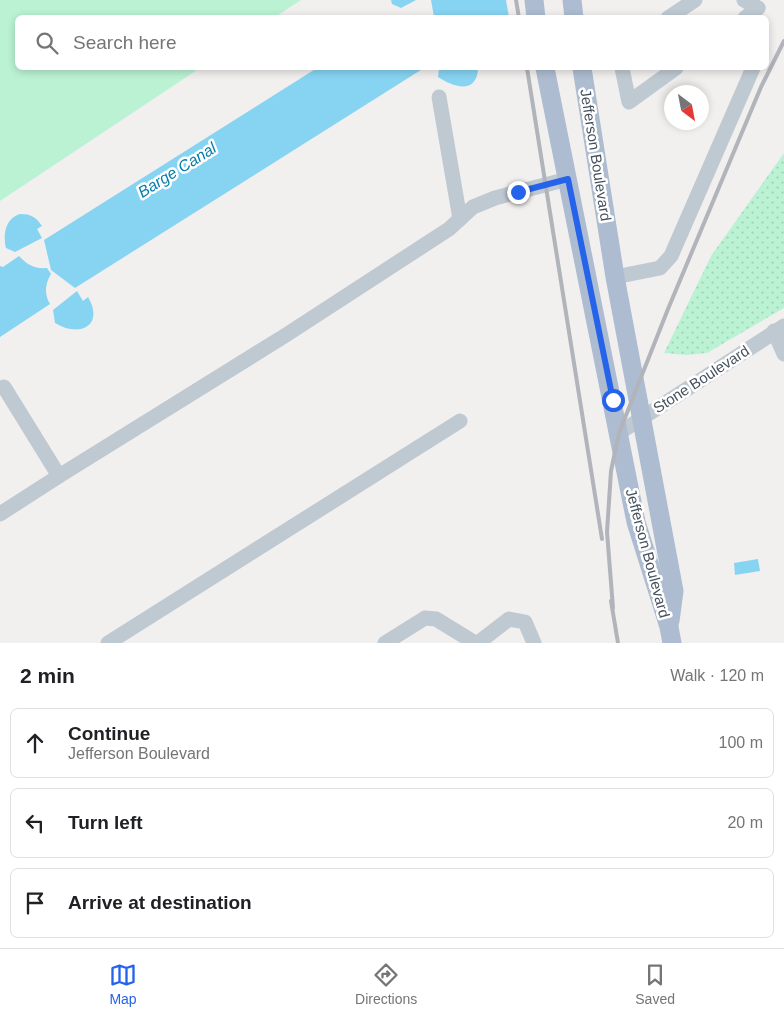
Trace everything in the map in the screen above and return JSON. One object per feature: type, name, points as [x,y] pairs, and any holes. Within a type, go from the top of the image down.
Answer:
[{"type":"main road","points":[[534,0],[536,15]]},
{"type":"main road","points":[[572,0],[574,15]]},
{"type":"main road","name":"Jefferson Boulevard","points":[[545,70],[636,522],[670,635]]},
{"type":"main road","name":"Jefferson Boulevard","points":[[582,70],[615,277],[674,591],[670,635]]},
{"type":"street","points":[[672,15],[695,0]]},
{"type":"street","points":[[744,0],[758,13]]},
{"type":"street","points":[[622,70],[629,102],[673,70]]},
{"type":"street","points":[[615,277],[660,268],[672,256],[752,70]]},
{"type":"street","points":[[439,97],[460,219]]},
{"type":"street","points":[[0,514],[449,229],[473,207],[495,198],[568,179]]},
{"type":"street","points":[[779,329],[784,354]]},
{"type":"street","name":"Stone Boulevard","points":[[619,433],[779,329]]},
{"type":"street","points":[[4,387],[59,476]]},
{"type":"street","points":[[108,643],[460,422]]},
{"type":"street","points":[[384,643],[424,618],[436,619],[476,643],[509,619],[525,622],[534,643]]},
{"type":"green space","points":[[0,0],[301,0],[278,15],[15,15],[15,70],[197,70],[0,201]]},
{"type":"green space","points":[[784,153],[784,308],[707,353],[687,355],[664,353],[711,256]]},
{"type":"water","points":[[391,0],[416,0],[401,8],[392,4]]},
{"type":"water","points":[[431,0],[533,0],[511,15],[434,15]]},
{"type":"water","name":"Barge Canal","points":[[314,70],[421,70],[75,288],[51,270],[44,240]]},
{"type":"water","points":[[439,70],[478,70],[477,77],[469,85],[457,86],[438,77]]},
{"type":"water","points":[[20,214],[30,215],[38,220],[42,226],[37,229],[42,238],[15,252],[6,248],[5,232],[11,219]]},
{"type":"water","points":[[19,256],[32,266],[47,268],[51,274],[46,289],[50,304],[0,337],[0,266],[3,267]]},
{"type":"water","points":[[77,291],[83,301],[88,297],[93,315],[91,322],[80,329],[64,327],[55,323],[53,310]]},
{"type":"water","points":[[758,559],[760,571],[735,575],[734,563]]},
{"type":"pier","points":[[506,0],[536,0],[515,15],[509,15]]},
{"type":"railway","points":[[516,0],[518,15]]},
{"type":"railway","points":[[613,608],[607,532],[611,471],[619,433],[668,309],[761,87],[784,41]]},
{"type":"railway","points":[[527,70],[602,539]]},
{"type":"railway","points":[[611,601],[618,643]]},
{"type":"route","points":[[518,192],[568,179],[613,400]]}]
